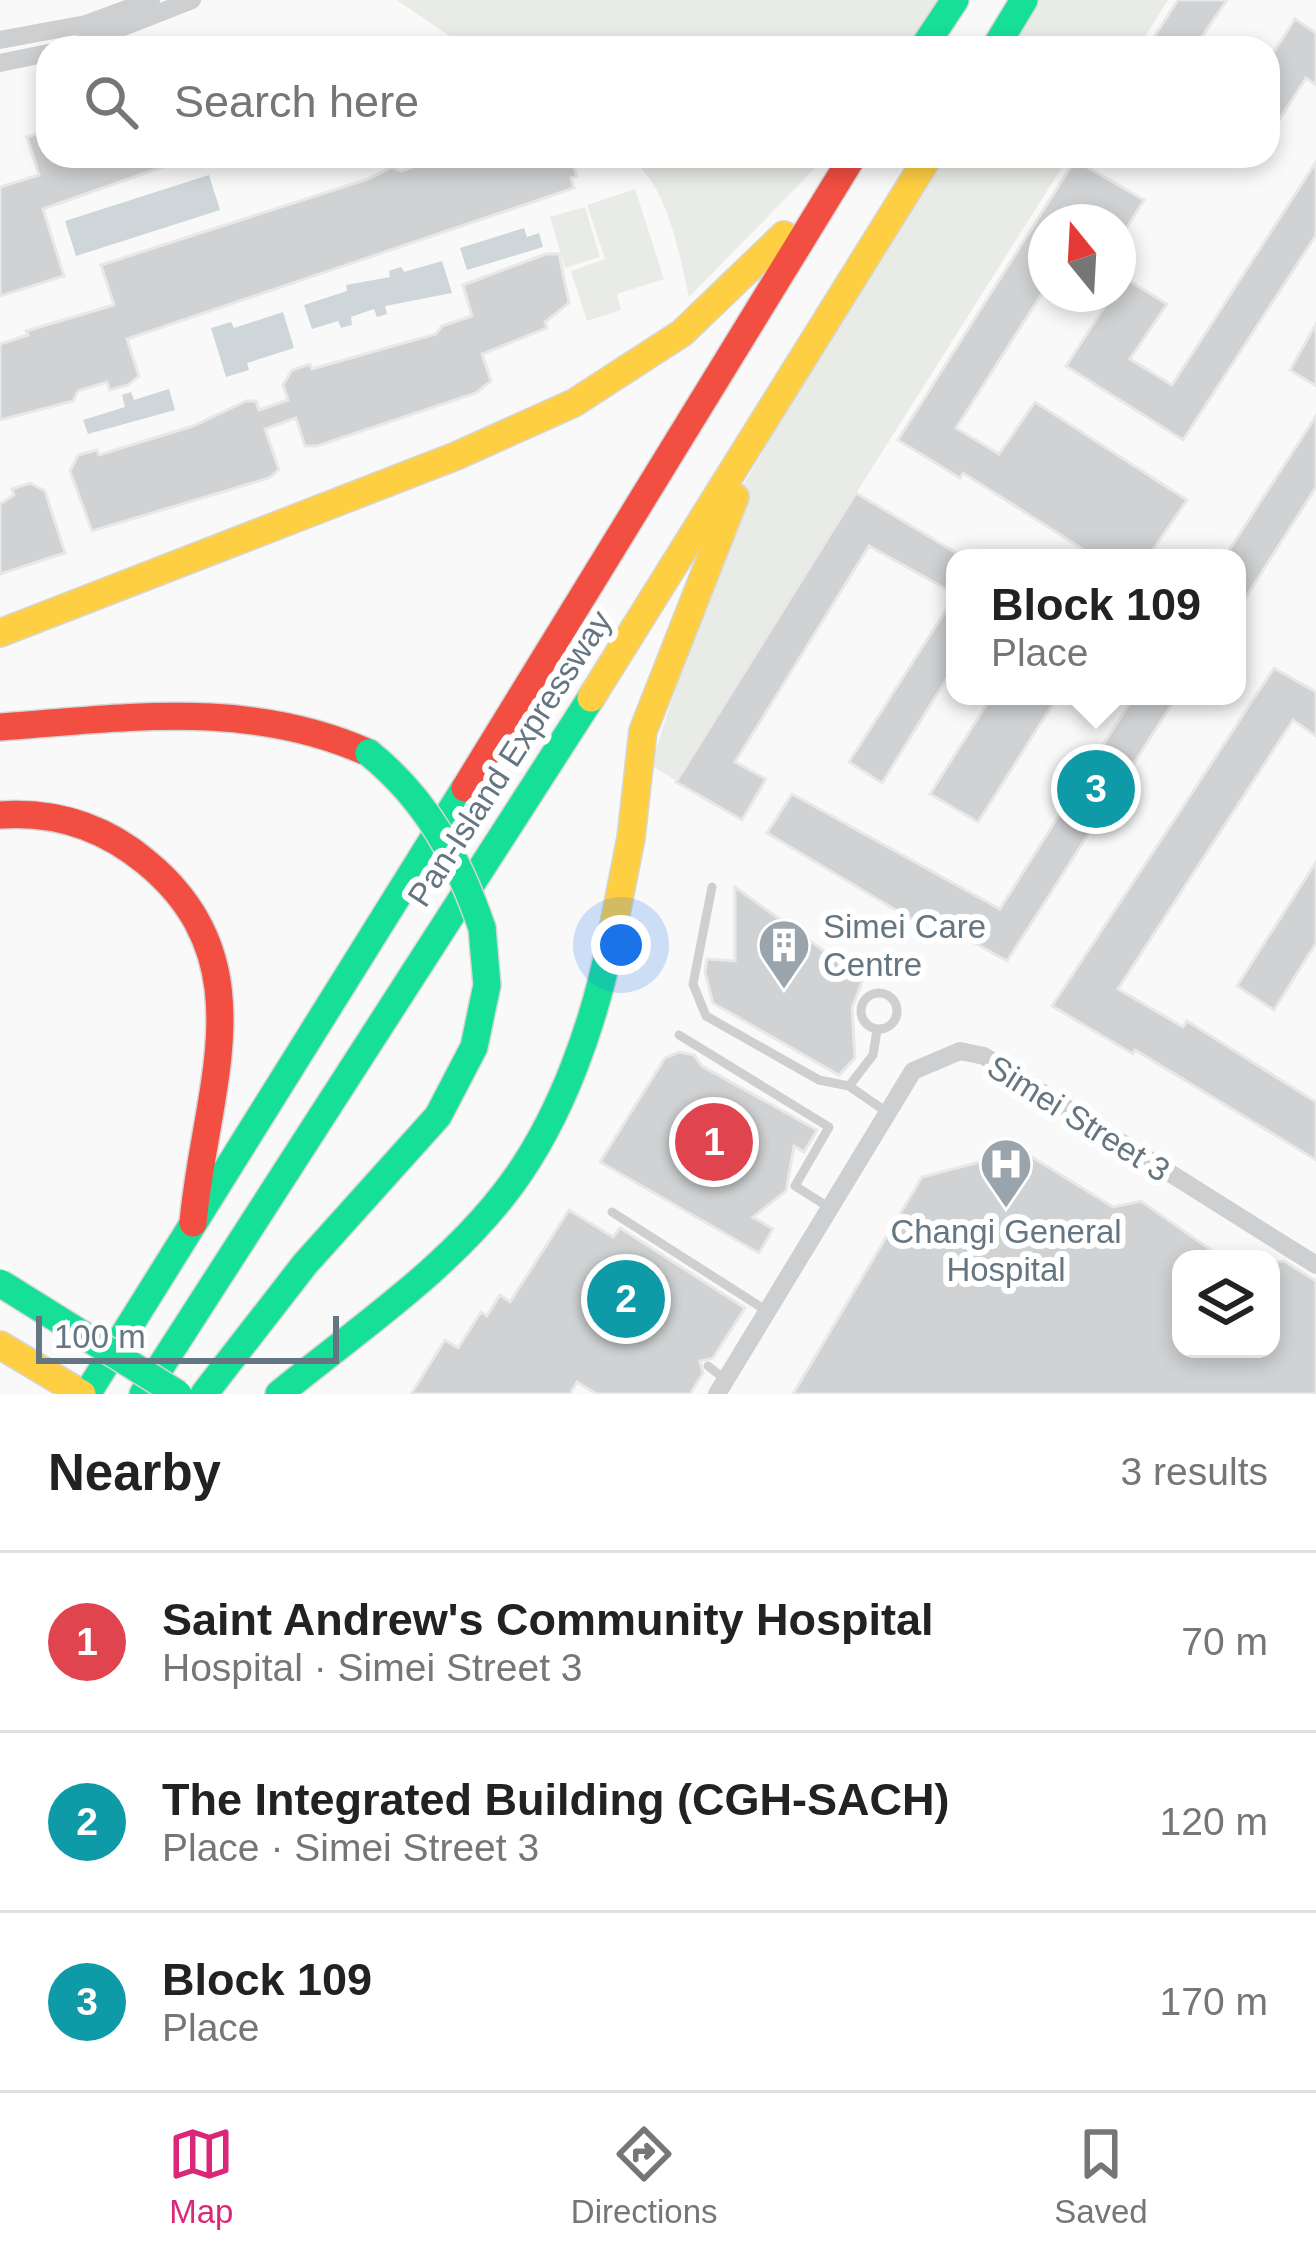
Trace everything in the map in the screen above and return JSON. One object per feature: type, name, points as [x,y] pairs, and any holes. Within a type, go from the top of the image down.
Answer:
[{"type":"main road","points":[[931,36],[955,0]]},
{"type":"main road","points":[[1002,36],[1024,0]]},
{"type":"main road","points":[[0,633],[543,421],[635,372],[751,274],[842,168]]},
{"type":"main road","name":"Pan-Island Expressway","points":[[85,1394],[193,1232],[845,168]]},
{"type":"main road","name":"Pan-Island Expressway","points":[[143,1394],[741,464],[922,168]]},
{"type":"main road","points":[[278,1394],[447,1256],[512,1184],[549,1118],[600,995],[631,838],[643,731],[726,529],[741,464]]},
{"type":"main road","points":[[0,727],[243,715],[323,730],[369,753],[424,806],[461,864],[482,928],[487,985],[474,1047],[439,1116],[305,1264],[204,1394]]},
{"type":"main road","points":[[0,815],[43,814],[82,822],[112,838],[171,884],[208,940],[221,995],[221,1030],[217,1086],[195,1187],[193,1232]]},
{"type":"main road","points":[[0,1283],[178,1394]]},
{"type":"main road","points":[[0,1345],[85,1394]]},
{"type":"street","points":[[0,40],[192,0]]},
{"type":"street","points":[[93,36],[152,6]]},
{"type":"street","points":[[0,63],[36,56]]},
{"type":"street","name":"Simei Street 3","points":[[722,1387],[913,1071],[935,1057],[961,1051],[984,1056],[1316,1265]]},
{"type":"lane","points":[[712,887],[693,984],[706,1016],[819,1080],[849,1086],[887,1113]]},
{"type":"lane","points":[[875,993],[894,1000],[897,1010],[895,1020],[877,1030],[861,1017],[860,1006],[875,993]]},
{"type":"lane","points":[[849,1086],[873,1055],[877,1030]]},
{"type":"lane","points":[[679,1035],[829,1127],[795,1186],[830,1208]]},
{"type":"lane","points":[[612,1213],[767,1310]]},
{"type":"lane","points":[[708,1366],[722,1387]]},
{"type":"shaded area","points":[[397,0],[944,0],[922,36],[450,36]]},
{"type":"shaded area","points":[[1029,0],[1168,0],[1146,36],[1006,36]]},
{"type":"shaded area","points":[[641,168],[815,168],[689,297],[676,240],[653,183]]},
{"type":"shaded area","points":[[925,168],[1061,168],[1039,204],[1028,204],[1028,221],[675,780],[651,765],[737,496]]},
{"type":"shaded area","points":[[209,175],[220,210],[76,256],[65,221]]},
{"type":"shaded area","points":[[635,189],[664,279],[617,294],[621,310],[587,321],[571,271],[605,259],[587,205]]},
{"type":"shaded area","points":[[585,207],[600,257],[565,268],[550,217]]},
{"type":"shaded area","points":[[524,228],[527,237],[539,233],[543,247],[467,270],[460,248]]},
{"type":"shaded area","points":[[442,261],[452,293],[385,306],[387,314],[377,317],[374,309],[351,317],[352,325],[341,328],[338,321],[312,329],[304,305],[347,291],[346,285],[390,277],[389,271],[401,267],[404,272]]},
{"type":"shaded area","points":[[283,312],[294,348],[247,363],[249,370],[226,377],[211,328],[231,322],[234,328]]},
{"type":"shaded area","points":[[169,389],[175,410],[88,434],[83,420],[125,407],[122,395],[131,392],[134,400]]},
{"type":"building","points":[[1178,0],[1227,0],[1202,36],[1155,36]]},
{"type":"building","points":[[1295,19],[1316,33],[1316,85],[1306,78],[1280,118],[1280,42]]},
{"type":"building","points":[[36,134],[36,166],[27,137]]},
{"type":"building","points":[[1316,162],[1316,235],[1183,440],[1066,366],[1101,312],[1136,312],[1136,285],[1167,304],[1130,359],[1172,385]]},
{"type":"building","points":[[37,168],[159,168],[43,209],[64,276],[0,296],[0,187],[39,175]]},
{"type":"building","points":[[390,168],[574,168],[577,176],[571,178],[574,188],[127,339],[139,376],[128,385],[110,390],[107,382],[78,391],[73,401],[0,420],[0,344],[28,335],[26,331],[114,305],[101,265]]},
{"type":"building","points":[[1070,168],[1089,168],[1144,200],[1136,213],[1136,204],[1047,204]]},
{"type":"building","points":[[1028,234],[1030,312],[956,428],[999,454],[1035,402],[1187,500],[1153,549],[1083,549],[963,473],[960,478],[898,440]]},
{"type":"building","points":[[546,254],[559,254],[569,303],[545,322],[547,328],[482,354],[491,381],[476,393],[317,446],[305,446],[296,418],[265,429],[279,470],[269,478],[92,531],[70,471],[78,455],[97,450],[99,455],[193,426],[246,401],[256,401],[259,410],[288,400],[283,385],[292,370],[310,364],[312,369],[436,334],[442,326],[472,316],[463,285]]},
{"type":"building","points":[[1316,324],[1316,386],[1290,370]]},
{"type":"building","points":[[1316,416],[1316,487],[1246,597],[1246,549],[1230,549]]},
{"type":"building","points":[[30,483],[45,491],[65,553],[0,574],[0,504],[14,495],[12,489]]},
{"type":"building","points":[[856,493],[950,549],[946,549],[946,589],[869,546],[735,762],[766,779],[742,820],[676,782]]},
{"type":"building","points":[[946,610],[946,680],[882,783],[849,762]]},
{"type":"building","points":[[1274,668],[1316,692],[1316,736],[1293,720],[1118,989],[1183,1027],[1187,1021],[1316,1102],[1316,1160],[1135,1050],[1133,1054],[1052,1006]]},
{"type":"building","points":[[986,705],[1052,705],[978,822],[930,794]]},
{"type":"building","points":[[1128,705],[1171,705],[1007,961],[921,913],[916,922],[767,833],[792,794],[1000,909]]},
{"type":"building","points":[[1316,862],[1316,943],[1274,1010],[1237,986]]},
{"type":"building","name":"Simei Care Centre","points":[[735,887],[863,979],[852,1008],[855,1058],[839,1075],[713,1003],[705,972],[707,959],[735,961]]},
{"type":"building","points":[[679,1052],[694,1055],[702,1066],[817,1130],[804,1152],[794,1146],[786,1191],[753,1217],[773,1229],[759,1253],[600,1162],[665,1058]]},
{"type":"building","points":[[1022,1151],[1113,1207],[1141,1201],[1211,1250],[1172,1250],[1172,1358],[1280,1358],[1280,1262],[1284,1261],[1316,1281],[1316,1394],[793,1394],[922,1177]]},
{"type":"building","points":[[569,1210],[613,1237],[620,1228],[745,1308],[713,1358],[700,1361],[703,1373],[690,1394],[597,1394],[577,1382],[570,1394],[411,1394],[445,1340],[458,1348],[481,1312],[487,1316],[500,1295],[510,1302]]},
{"type":"traffic: fast","points":[[931,36],[955,0]]},
{"type":"traffic: fast","points":[[1002,36],[1024,0]]},
{"type":"traffic: fast","points":[[143,1394],[591,698]]},
{"type":"traffic: fast","points":[[369,753],[408,790],[438,832],[482,928]]},
{"type":"traffic: fast","points":[[87,1394],[465,788]]},
{"type":"traffic: fast","points":[[204,1394],[305,1264],[438,1116],[474,1047],[487,985],[482,928]]},
{"type":"traffic: fast","points":[[279,1394],[432,1270],[511,1185],[546,1129],[574,1067],[611,939]]},
{"type":"traffic: fast","points":[[0,1283],[178,1394]]},
{"type":"traffic: slow","points":[[591,698],[922,168]]},
{"type":"traffic: slow","points":[[0,633],[456,456],[574,403],[682,333],[784,235]]},
{"type":"traffic: slow","points":[[611,939],[631,838],[643,731],[735,497]]},
{"type":"traffic: slow","points":[[0,1345],[82,1394]]},
{"type":"traffic: jam","points":[[465,788],[846,168]]},
{"type":"traffic: jam","points":[[0,727],[141,717],[233,719],[324,736],[369,753]]},
{"type":"traffic: jam","points":[[0,815],[59,819],[113,839],[146,862],[184,901],[206,942],[218,985],[220,1030],[193,1223]]},
{"type":"place","name":"Block 109","points":[[1096,789]]},
{"type":"place","name":"Simei Care Centre","points":[[784,991]]},
{"type":"place","name":"Saint Andrew's Community Hospital","points":[[714,1142]]},
{"type":"place","name":"Changi General Hospital","points":[[1006,1210]]},
{"type":"place","name":"The Integrated Building (CGH-SACH)","points":[[626,1299]]}]
